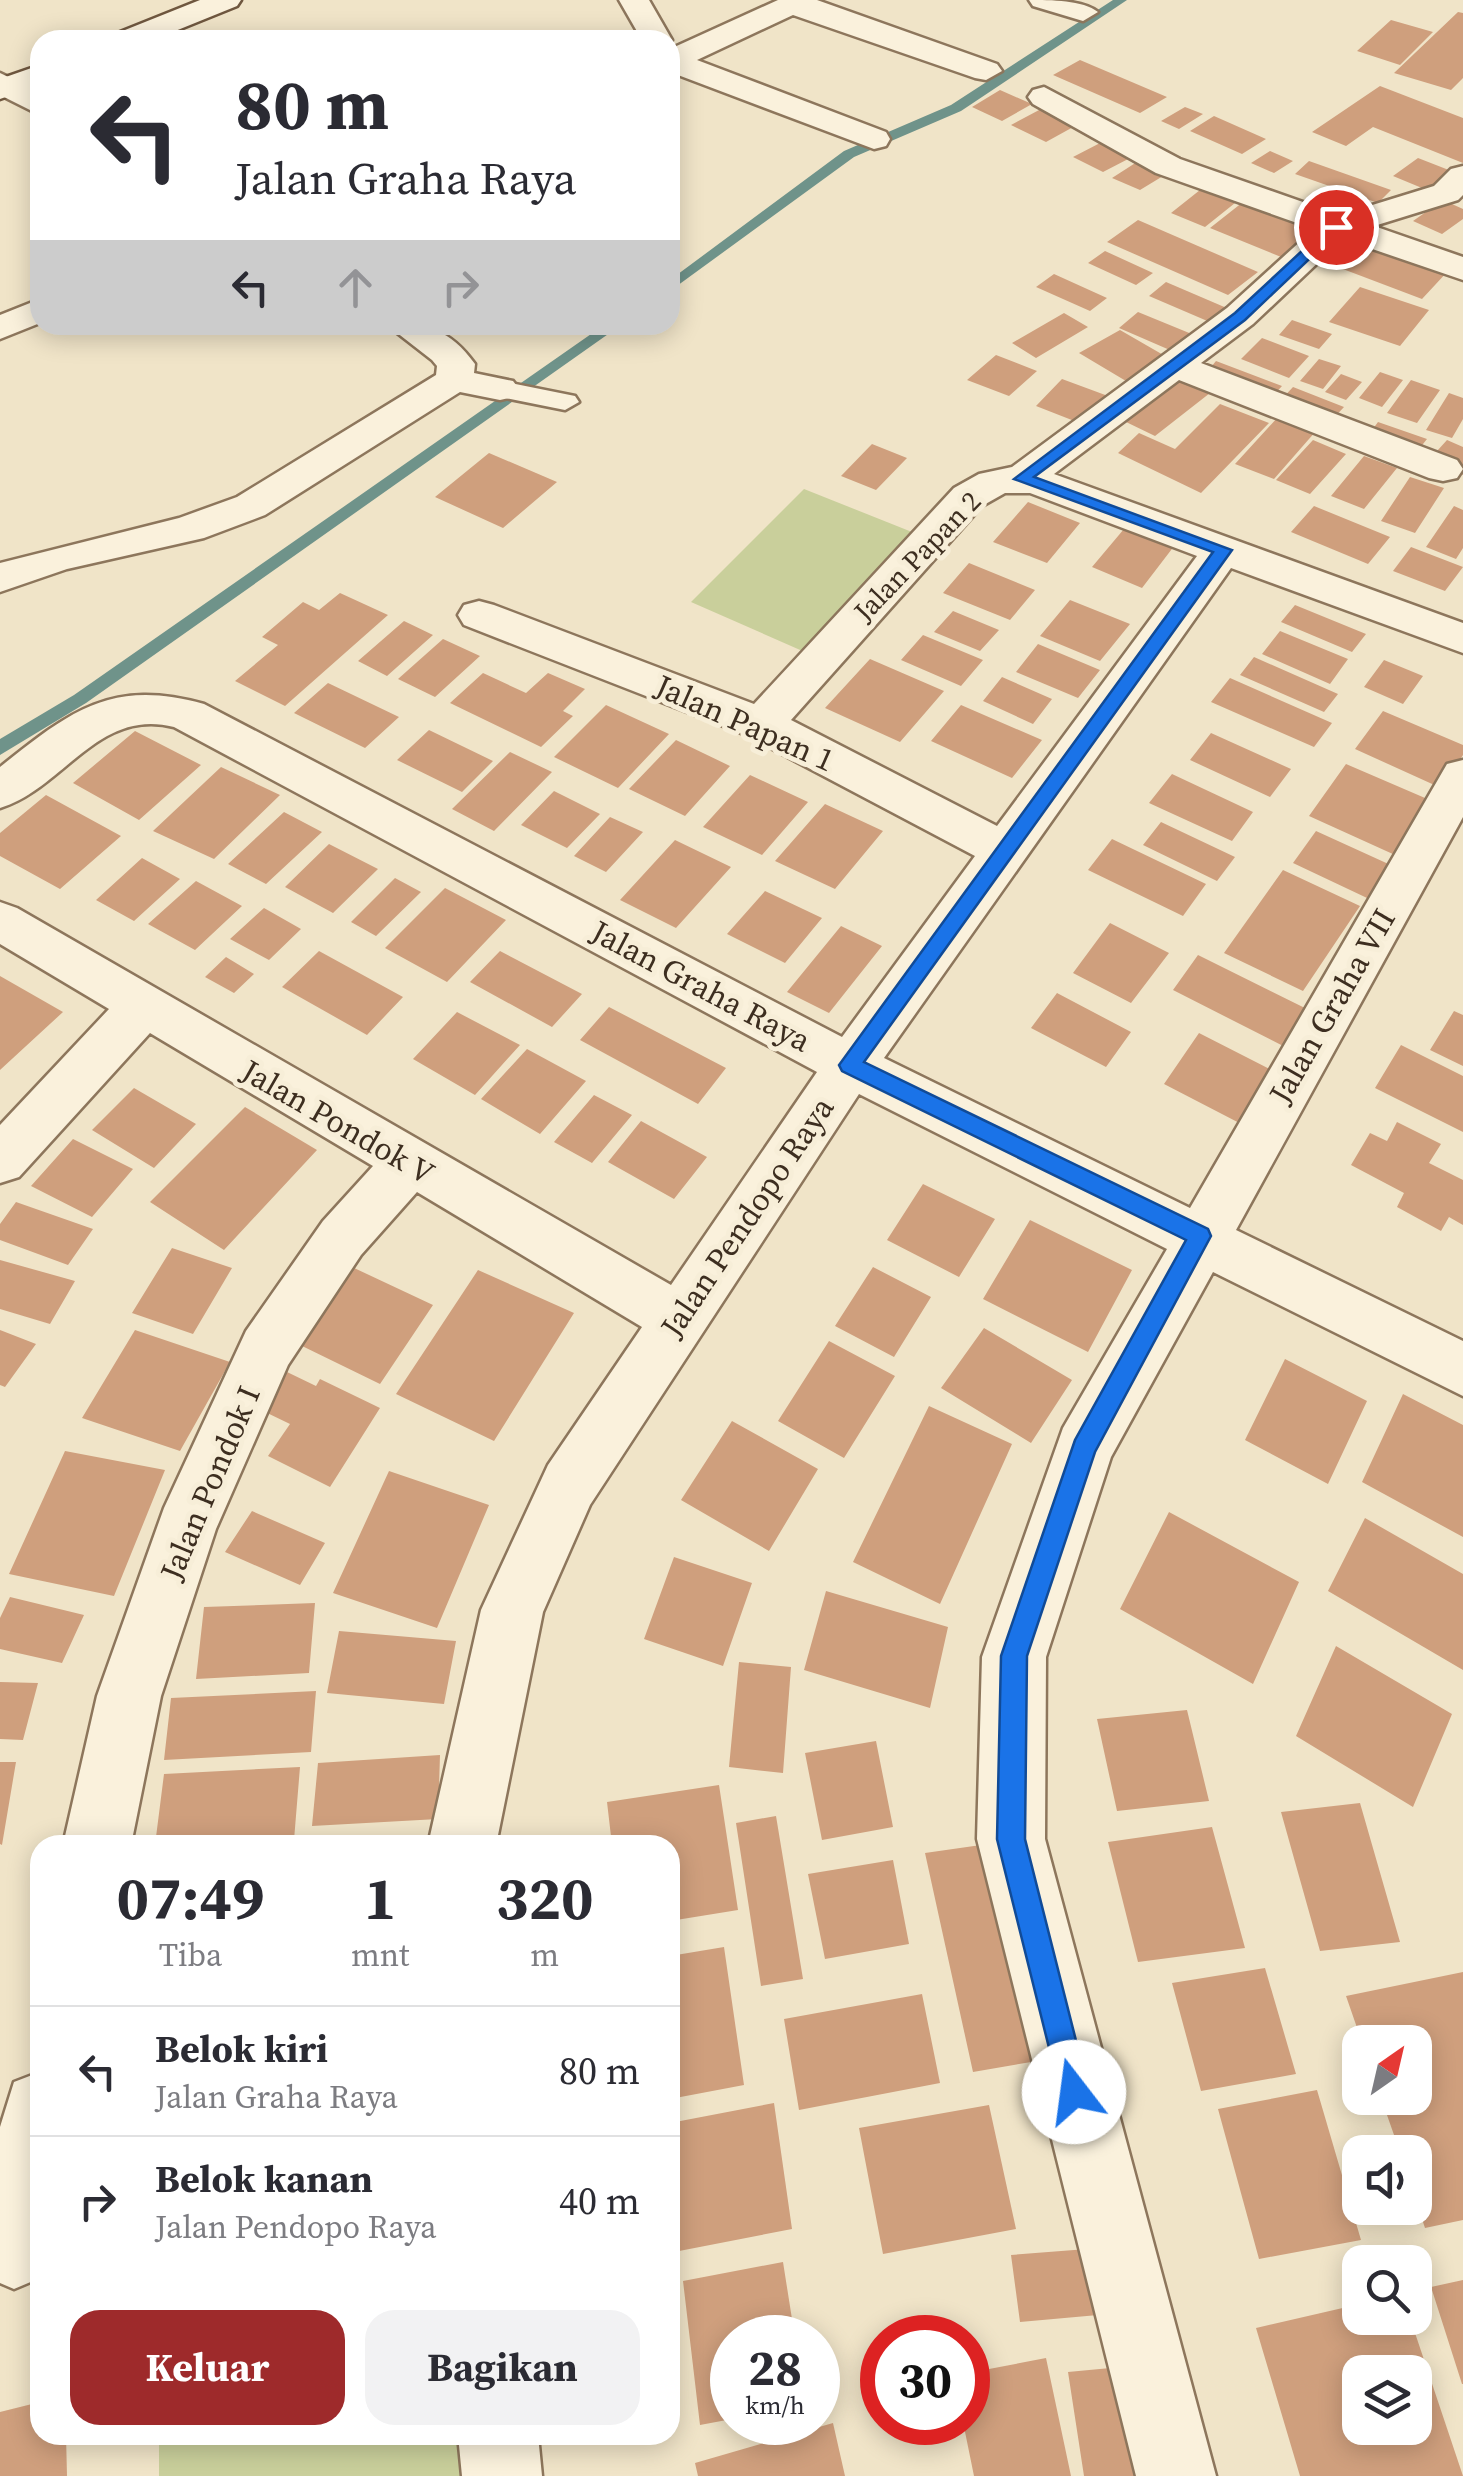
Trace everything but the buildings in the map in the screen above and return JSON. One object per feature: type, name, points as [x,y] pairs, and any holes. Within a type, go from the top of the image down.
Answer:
[{"type":"street","points":[[151,30],[226,0]]},
{"type":"street","points":[[634,0],[652,30]]},
{"type":"street","points":[[1044,0],[1083,12]]},
{"type":"street","points":[[680,56],[797,2],[986,71]]},
{"type":"street","points":[[680,65],[874,139]]},
{"type":"street","points":[[2,86],[30,77]]},
{"type":"street","points":[[2,86],[30,100]]},
{"type":"street","points":[[1044,97],[1168,166],[1463,269]]},
{"type":"street","points":[[1022,479],[1240,316],[1336,227],[1446,193],[1463,176]]},
{"type":"street","points":[[0,328],[30,314]]},
{"type":"street","points":[[420,335],[446,352],[456,364],[454,380]]},
{"type":"street","points":[[1174,365],[1443,468]]},
{"type":"street","points":[[0,578],[52,560],[156,537],[251,506],[454,380],[517,393]]},
{"type":"street","name":"Jalan Papan 2","points":[[762,724],[981,486],[1022,479],[1224,550]]},
{"type":"street","points":[[1224,550],[1463,639]]},
{"type":"street","name":"Jalan Pendopo Raya","points":[[464,1835],[512,1610],[569,1485],[850,1065],[1224,550]]},
{"type":"street","name":"Jalan Papan 1","points":[[479,615],[762,724],[1003,850]]},
{"type":"street","name":"Jalan Graha Raya","points":[[0,792],[68,739],[112,716],[150,707],[188,716],[850,1065],[1463,1370]]},
{"type":"street","name":"Jalan Graha VII","points":[[1176,2476],[1011,1839],[1014,1656],[1084,1448],[1200,1236],[1463,776]]},
{"type":"street","name":"Jalan Pondok V","points":[[0,921],[142,1008],[678,1318]]},
{"type":"street","points":[[0,1161],[142,1008]]},
{"type":"street","name":"Jalan Pondok I","points":[[99,1835],[129,1696],[173,1566],[266,1349],[342,1238],[409,1164]]},
{"type":"street","points":[[18,2250],[30,2173]]},
{"type":"street","points":[[499,2445],[502,2476]]},
{"type":"lane","points":[[517,393],[564,402]]},
{"type":"green space","points":[[804,489],[917,534],[807,653],[691,602]]},
{"type":"green space","points":[[159,2445],[466,2445],[469,2476],[159,2476]]},
{"type":"waterway","points":[[680,280],[849,154],[956,108],[1121,0]]},
{"type":"waterway","points":[[0,748],[80,699],[600,335]]},
{"type":"route","points":[[1074,2092],[1011,1839],[1014,1656],[1084,1448],[1200,1236],[850,1065],[1224,550],[1022,479],[1240,316],[1336,227]]}]
